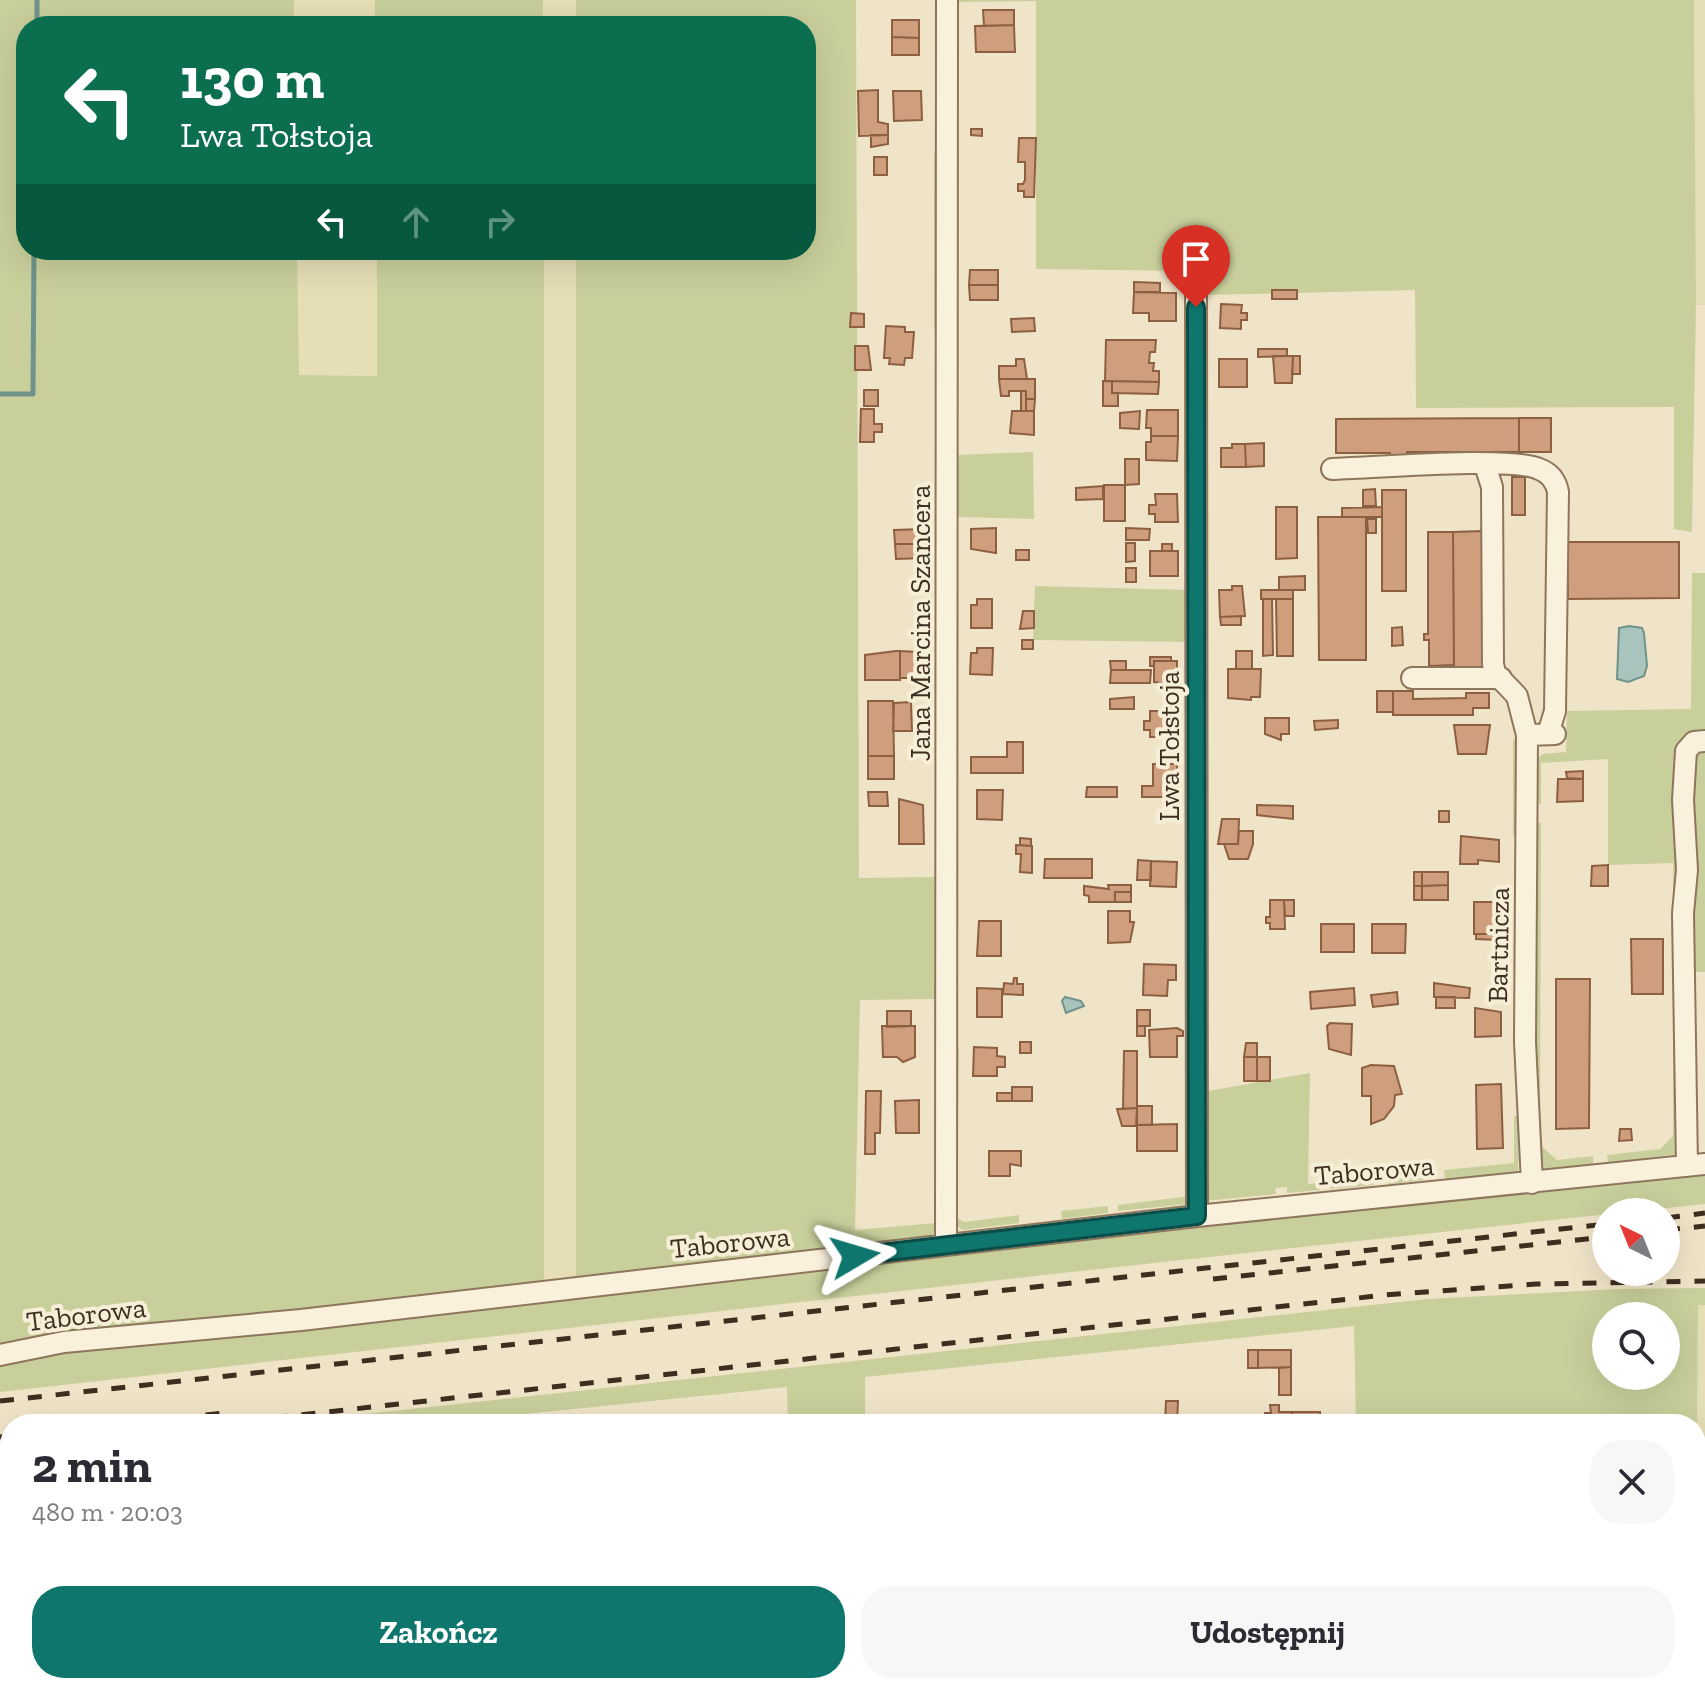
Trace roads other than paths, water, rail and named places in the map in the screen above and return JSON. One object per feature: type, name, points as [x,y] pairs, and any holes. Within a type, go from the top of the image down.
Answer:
[{"type":"street","name":"Jana Marcina Szancera","points":[[946,1245],[947,0]]},
{"type":"street","name":"Lwa Tołstoja","points":[[1196,276],[1197,1216]]},
{"type":"street","points":[[1332,469],[1485,465],[1531,466],[1547,473],[1557,485],[1555,711],[1543,734],[1493,664],[1492,487],[1485,465]]},
{"type":"street","points":[[1412,678],[1501,678]]},
{"type":"street","name":"Bartnicza","points":[[1532,1183],[1525,1042],[1543,734]]},
{"type":"street","points":[[1696,1165],[1683,913],[1687,870],[1683,800],[1686,751],[1694,742],[1705,741]]},
{"type":"street","name":"Taborowa","points":[[0,1355],[64,1342],[301,1320],[1197,1216],[1696,1165]]},
{"type":"water","points":[[1619,628],[1642,628],[1647,666],[1644,676],[1628,682],[1617,679]]},
{"type":"water","points":[[1065,997],[1081,1001],[1084,1006],[1066,1013],[1062,1001]]},
{"type":"waterway","points":[[37,0],[37,16]]},
{"type":"waterway","points":[[0,394],[33,394],[34,260]]},
{"type":"railway","points":[[1680,1216],[1705,1213]]},
{"type":"railway","points":[[0,1401],[1592,1226]]},
{"type":"railway","points":[[1680,1229],[1705,1226]]},
{"type":"railway","points":[[1213,1279],[1592,1238]]},
{"type":"railway","points":[[308,1414],[1385,1295],[1536,1284],[1705,1281]]},
{"type":"railway","points":[[214,1414],[233,1412]]}]
